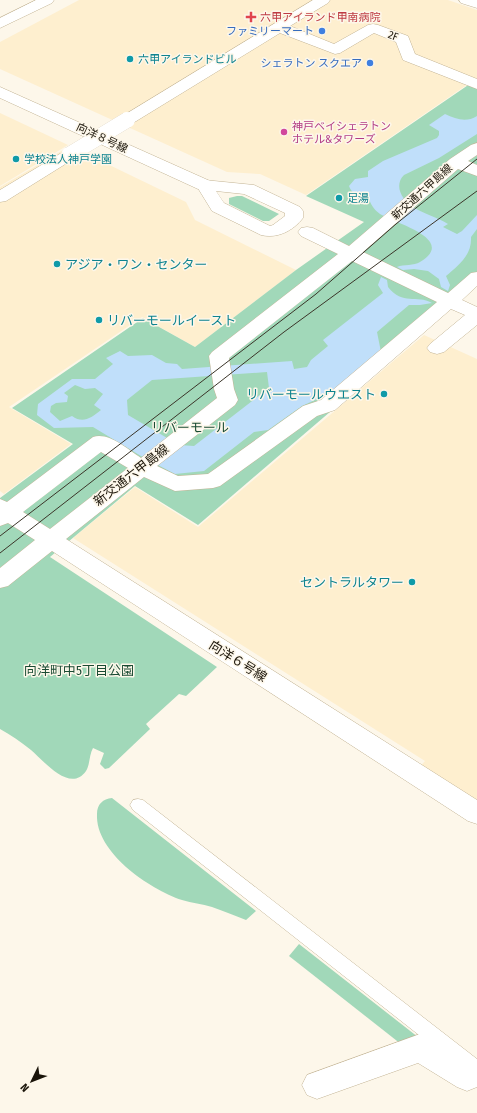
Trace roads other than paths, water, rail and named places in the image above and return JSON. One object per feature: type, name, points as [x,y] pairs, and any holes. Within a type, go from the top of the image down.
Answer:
[{"type":"street","points":[[0,24],[47,0]]},
{"type":"street","points":[[0,197],[323,0]]},
{"type":"street","points":[[466,0],[477,4]]},
{"type":"street","name":"2F","points":[[279,27],[335,50],[373,28],[403,39],[408,57],[452,70],[477,84]]},
{"type":"street","name":"向洋８号線","points":[[0,92],[204,185],[248,189],[294,210],[294,218],[278,230],[267,231],[218,207],[204,185]]},
{"type":"street","points":[[456,162],[477,148]]},
{"type":"street","name":"新交通六甲島線","points":[[0,580],[228,400],[224,389],[219,356],[389,222],[456,162],[477,171]]},
{"type":"street","points":[[307,232],[477,314],[437,348]]},
{"type":"street","points":[[3,512],[100,442],[144,465],[175,484],[213,481],[310,411],[328,405],[477,277]]},
{"type":"street","name":"向洋６号線","points":[[3,512],[50,539],[477,813]]},
{"type":"street","points":[[317,1085],[420,1048],[467,1077],[477,1072]]},
{"type":"lane","points":[[138,806],[477,1072]]},
{"type":"water","points":[[445,114],[457,119],[465,120],[477,116],[477,134],[439,158],[404,175],[399,184],[399,188],[403,197],[409,204],[448,224],[443,227],[457,234],[462,231],[477,215],[477,229],[471,237],[471,243],[467,254],[460,264],[446,276],[450,285],[448,291],[441,287],[439,279],[428,271],[414,269],[403,270],[397,267],[418,263],[430,254],[432,246],[428,239],[409,227],[380,214],[371,204],[368,197],[354,193],[349,186],[355,179],[368,177],[368,171],[383,161],[437,138],[439,131],[429,125]]},
{"type":"water","points":[[381,277],[387,280],[388,287],[399,296],[404,298],[420,299],[432,303],[409,305],[377,332],[381,352],[326,397],[319,398],[302,406],[268,430],[254,432],[204,471],[175,474],[141,456],[93,427],[54,428],[37,415],[38,404],[72,379],[95,379],[113,364],[106,358],[120,351],[128,356],[152,355],[166,363],[177,364],[182,369],[292,361],[294,369],[307,367],[311,360],[328,346],[323,340],[383,293],[378,285]],"holes":[[[267,372],[269,388],[194,446],[179,445],[128,415],[127,400],[152,380]],[[75,385],[85,389],[95,388],[103,394],[94,405],[101,410],[87,419],[80,420],[72,416],[60,421],[50,412],[51,406],[56,403],[67,402],[68,396],[64,393]]]},
{"type":"tram line","points":[[0,536],[316,294],[396,224],[477,159]]},
{"type":"tram line","points":[[0,553],[284,332],[477,191]]},
{"type":"place","name":"六甲アイランド甲南病院","points":[[251,17]]},
{"type":"place","name":"ファミリーマート","points":[[322,31]]},
{"type":"place","name":"六甲アイランドビル","points":[[130,59]]},
{"type":"place","name":"シェラトン スクエア","points":[[370,63]]},
{"type":"place","name":"神戸ベイシェラトン ホテル&タワーズ","points":[[284,132]]},
{"type":"place","name":"学校法人神戸学園","points":[[16,159]]},
{"type":"place","name":"足湯","points":[[339,198]]},
{"type":"place","name":"アジア・ワン・センター","points":[[57,264]]},
{"type":"place","name":"リバーモールイースト","points":[[99,320]]},
{"type":"place","name":"リバーモールウエスト","points":[[384,394]]},
{"type":"place","name":"セントラルタワー","points":[[412,582]]},
{"type":"park label","name":"リバーモール","points":[[190,427]]},
{"type":"park label","name":"向洋町中5丁目公園","points":[[79,670]]}]
